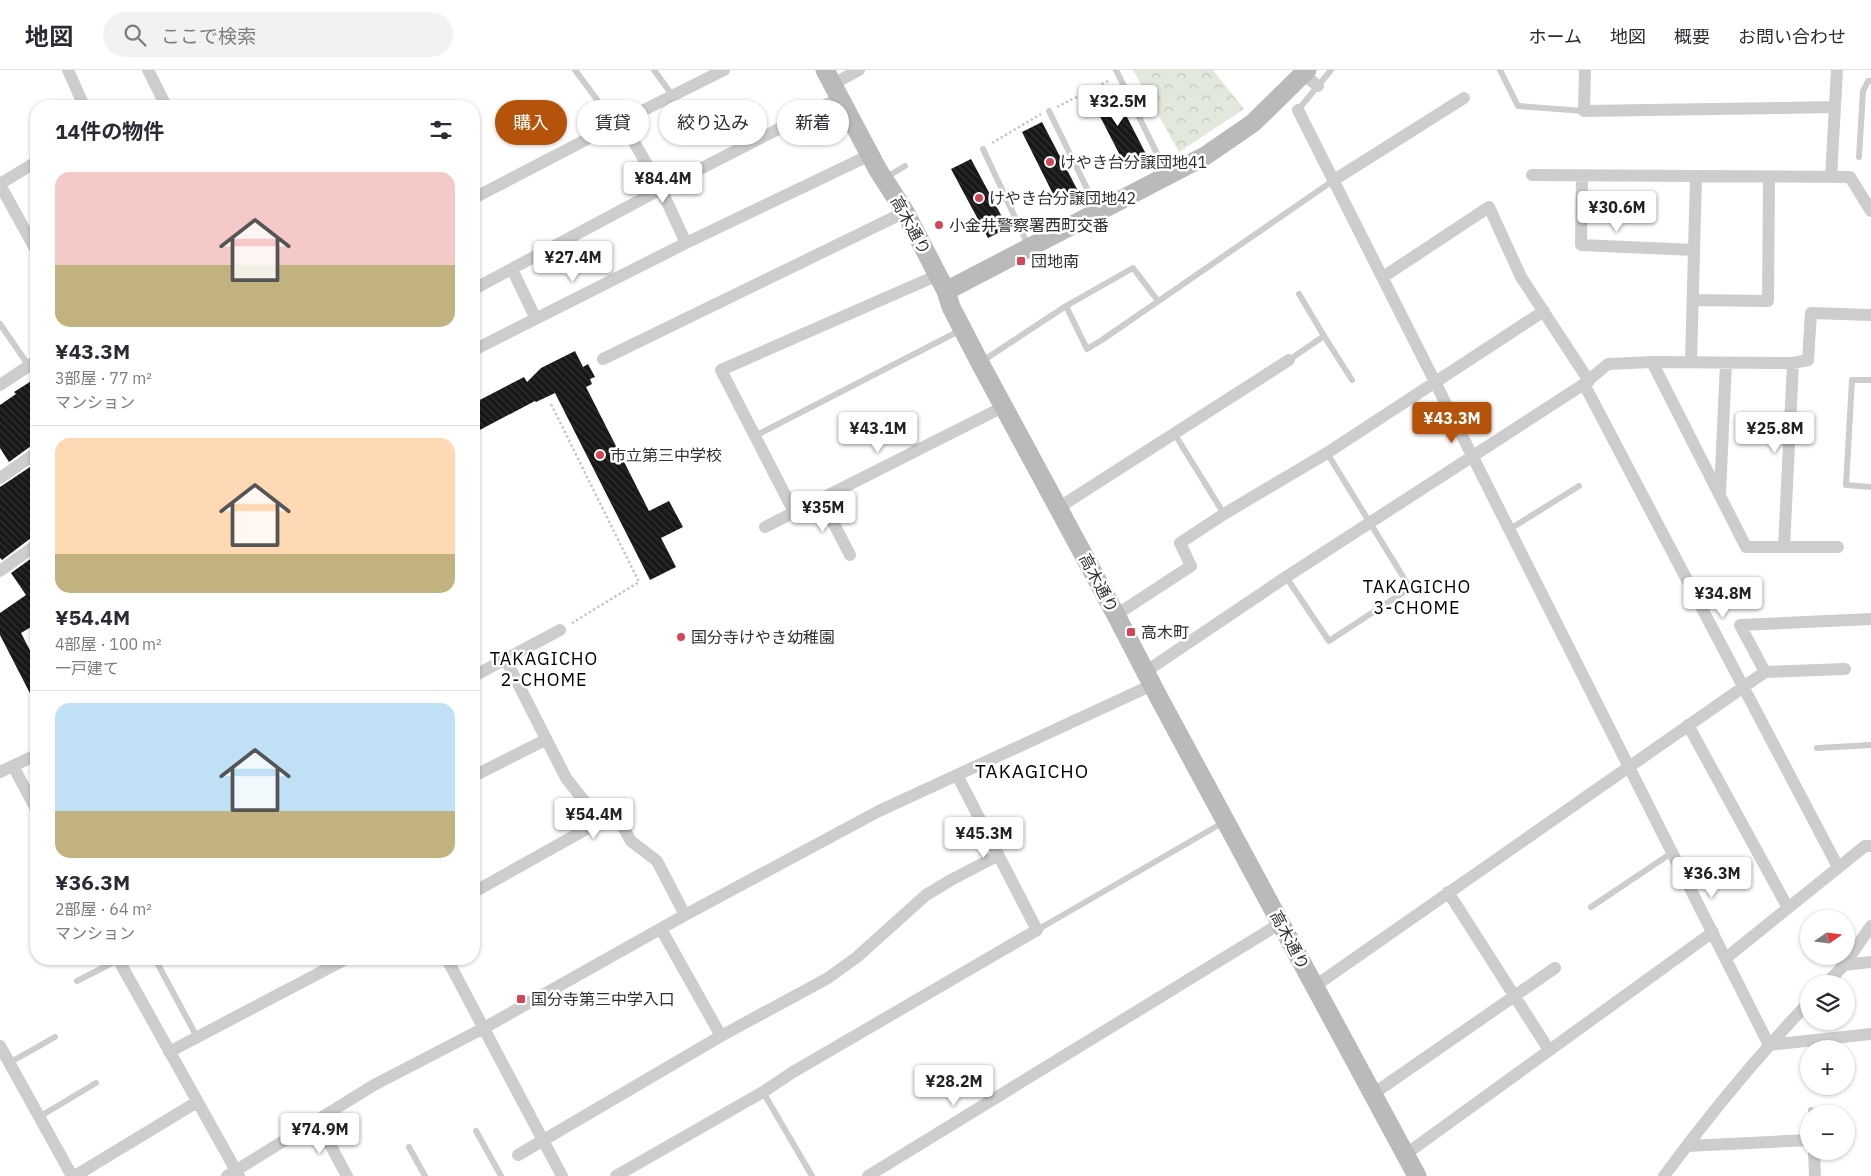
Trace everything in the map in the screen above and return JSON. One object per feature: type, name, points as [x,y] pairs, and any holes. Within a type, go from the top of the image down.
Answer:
[{"type":"street","points":[[68,70],[81,100]]},
{"type":"street","points":[[148,70],[163,100]]},
{"type":"street","points":[[480,286],[661,189],[859,70]]},
{"type":"street","points":[[1586,70],[1584,111],[1835,107]]},
{"type":"street","points":[[1831,177],[1837,70]]},
{"type":"street","points":[[649,106],[718,71]]},
{"type":"street","points":[[794,512],[720,370],[1029,248],[1205,156],[1253,123],[1305,72],[1318,86]]},
{"type":"street","name":"高木通り","points":[[833,84],[870,155],[905,212],[942,283],[950,307],[1003,407],[1417,1176]]},
{"type":"street","points":[[1334,180],[1464,98]]},
{"type":"street","points":[[1298,110],[1769,1045]]},
{"type":"street","points":[[480,195],[577,144]]},
{"type":"street","points":[[633,145],[661,189],[686,243]]},
{"type":"street","points":[[480,347],[686,243],[870,155]]},
{"type":"street","points":[[30,166],[0,184],[30,239]]},
{"type":"street","points":[[1532,175],[1850,177],[1871,211]]},
{"type":"street","points":[[1582,176],[1581,246],[1694,250]]},
{"type":"street","points":[[1691,362],[1696,177]]},
{"type":"street","points":[[1693,300],[1768,301],[1768,177]]},
{"type":"street","points":[[1383,277],[1488,206],[1521,277],[1544,311],[1586,382],[1838,867]]},
{"type":"street","points":[[603,358],[905,212]]},
{"type":"street","points":[[512,269],[535,318]]},
{"type":"street","points":[[1116,615],[1191,566],[1180,543],[1224,514],[1327,453],[1544,311]]},
{"type":"street","points":[[121,965],[197,1102],[234,1174],[374,1085],[484,1028],[661,929],[879,812],[957,776],[1148,679],[1286,577],[1474,457],[1586,382],[1608,364],[1652,362],[1793,363],[1808,360],[1812,313],[1871,315]]},
{"type":"street","points":[[1058,508],[1289,360]]},
{"type":"street","points":[[1652,362],[1746,547],[1838,547]]},
{"type":"street","points":[[1720,496],[1726,363]]},
{"type":"street","points":[[1784,547],[1793,363]]},
{"type":"street","points":[[0,385],[30,365]]},
{"type":"street","points":[[765,527],[1003,407]]},
{"type":"street","points":[[0,478],[30,457]]},
{"type":"street","points":[[821,499],[850,555]]},
{"type":"street","points":[[0,571],[30,549]]},
{"type":"street","points":[[1765,672],[1740,625],[1871,619]]},
{"type":"street","points":[[480,673],[560,630]]},
{"type":"street","points":[[506,660],[566,778],[600,821]]},
{"type":"street","points":[[1315,986],[1765,672],[1845,669]]},
{"type":"street","points":[[1688,725],[1788,908]]},
{"type":"street","points":[[480,773],[545,740]]},
{"type":"street","points":[[0,772],[30,758]]},
{"type":"street","points":[[13,766],[30,797]]},
{"type":"street","points":[[616,1176],[763,1092],[1037,930],[957,776]]},
{"type":"street","points":[[480,889],[615,813],[631,841],[657,861],[686,916]]},
{"type":"street","points":[[1726,958],[1865,846],[1871,846]]},
{"type":"street","points":[[518,1155],[721,1036],[828,978],[857,957],[926,895],[997,856]]},
{"type":"street","points":[[1448,892],[1549,1050]]},
{"type":"street","points":[[868,1176],[1281,923]]},
{"type":"street","points":[[1855,949],[1871,926]]},
{"type":"street","points":[[661,929],[721,1036]]},
{"type":"street","points":[[1406,1154],[1713,932]]},
{"type":"street","points":[[1855,964],[1871,962]]},
{"type":"street","points":[[169,1052],[335,965]]},
{"type":"street","points":[[450,965],[562,1176]]},
{"type":"street","points":[[1835,975],[1844,965]]},
{"type":"street","points":[[1373,1094],[1555,968]]},
{"type":"street","points":[[1664,1176],[1769,1045],[1800,1012]]},
{"type":"street","points":[[1769,1045],[1871,1034]]},
{"type":"street","points":[[0,1046],[73,1176],[197,1102]]},
{"type":"street","points":[[317,1120],[347,1176]]},
{"type":"street","points":[[1687,1146],[1800,1140]]},
{"type":"street","points":[[1814,1160],[1815,1176]]},
{"type":"lane","points":[[575,70],[600,100]]},
{"type":"lane","points":[[654,70],[672,95]]},
{"type":"lane","points":[[1116,70],[1168,176]]},
{"type":"lane","points":[[1298,110],[1331,70]]},
{"type":"lane","points":[[1500,70],[1518,106],[1584,111]]},
{"type":"lane","points":[[1859,157],[1863,91],[1868,81],[1871,81]]},
{"type":"lane","points":[[1049,111],[1098,212]]},
{"type":"lane","points":[[983,148],[1029,248]]},
{"type":"lane","points":[[884,179],[905,166]]},
{"type":"lane","points":[[1066,306],[1087,349],[1334,180]]},
{"type":"lane","points":[[980,362],[1066,306],[1133,268],[1158,301]]},
{"type":"lane","points":[[1299,294],[1352,380]]},
{"type":"lane","points":[[0,324],[30,359]]},
{"type":"lane","points":[[755,436],[962,329]]},
{"type":"lane","points":[[1289,360],[1324,336]]},
{"type":"lane","points":[[1871,380],[1852,380],[1846,486],[1871,487]]},
{"type":"lane","points":[[1174,433],[1224,514]]},
{"type":"lane","points":[[1286,577],[1329,641],[1410,588],[1327,453]]},
{"type":"lane","points":[[1510,529],[1579,486]]},
{"type":"lane","points":[[1817,748],[1871,745]]},
{"type":"lane","points":[[1037,930],[1226,821]]},
{"type":"lane","points":[[1591,907],[1673,852]]},
{"type":"lane","points":[[77,981],[107,965]]},
{"type":"lane","points":[[158,965],[197,1037]]},
{"type":"lane","points":[[9,1062],[55,1037]]},
{"type":"lane","points":[[39,1117],[96,1082]]},
{"type":"lane","points":[[763,1092],[812,1176]]},
{"type":"lane","points":[[476,1131],[501,1176]]},
{"type":"lane","points":[[409,1147],[425,1176]]},
{"type":"path","points":[[551,404],[640,582],[560,630]]},
{"type":"green space","points":[[1133,70],[1213,70],[1244,109],[1179,152]]},
{"type":"building","points":[[1111,86],[1147,156],[1126,167],[1090,97]]},
{"type":"building","name":"けやき台分譲団地41","points":[[1042,122],[1078,191],[1057,202],[1022,132]]},
{"type":"building","name":"けやき台分譲団地42","points":[[971,159],[1008,228],[988,238],[951,169]]},
{"type":"building","points":[[575,351],[583,367],[588,364],[595,377],[590,379],[592,384],[586,387],[649,511],[669,501],[683,527],[661,538],[676,567],[650,580],[555,393],[535,401],[480,430],[480,400],[524,377],[527,382],[541,368]]},
{"type":"building","points":[[30,382],[30,447],[9,462],[0,448],[0,405],[16,394],[14,392]]},
{"type":"building","points":[[30,467],[30,539],[2,560],[0,558],[0,487]]},
{"type":"building","points":[[30,559],[30,628],[21,633],[30,650],[30,693],[0,635],[0,613],[26,595],[11,573]]},
{"type":"place","name":"けやき台分譲団地41","points":[[1050,162]]},
{"type":"place","name":"けやき台分譲団地42","points":[[979,198]]},
{"type":"place","name":"小金井警察署西町交番","points":[[939,225]]},
{"type":"place","name":"団地南","points":[[1021,261]]},
{"type":"place","name":"市立第三中学校","points":[[600,455]]},
{"type":"place","name":"高木町","points":[[1131,632]]},
{"type":"place","name":"国分寺けやき幼稚園","points":[[681,637]]},
{"type":"place","name":"国分寺第三中学入口","points":[[521,999]]},
{"type":"district","name":"TAKAGICHO 3-CHOME","points":[[1417,597]]},
{"type":"district","name":"TAKAGICHO 2-CHOME","points":[[544,669]]},
{"type":"district","name":"TAKAGICHO","points":[[1032,771]]}]
